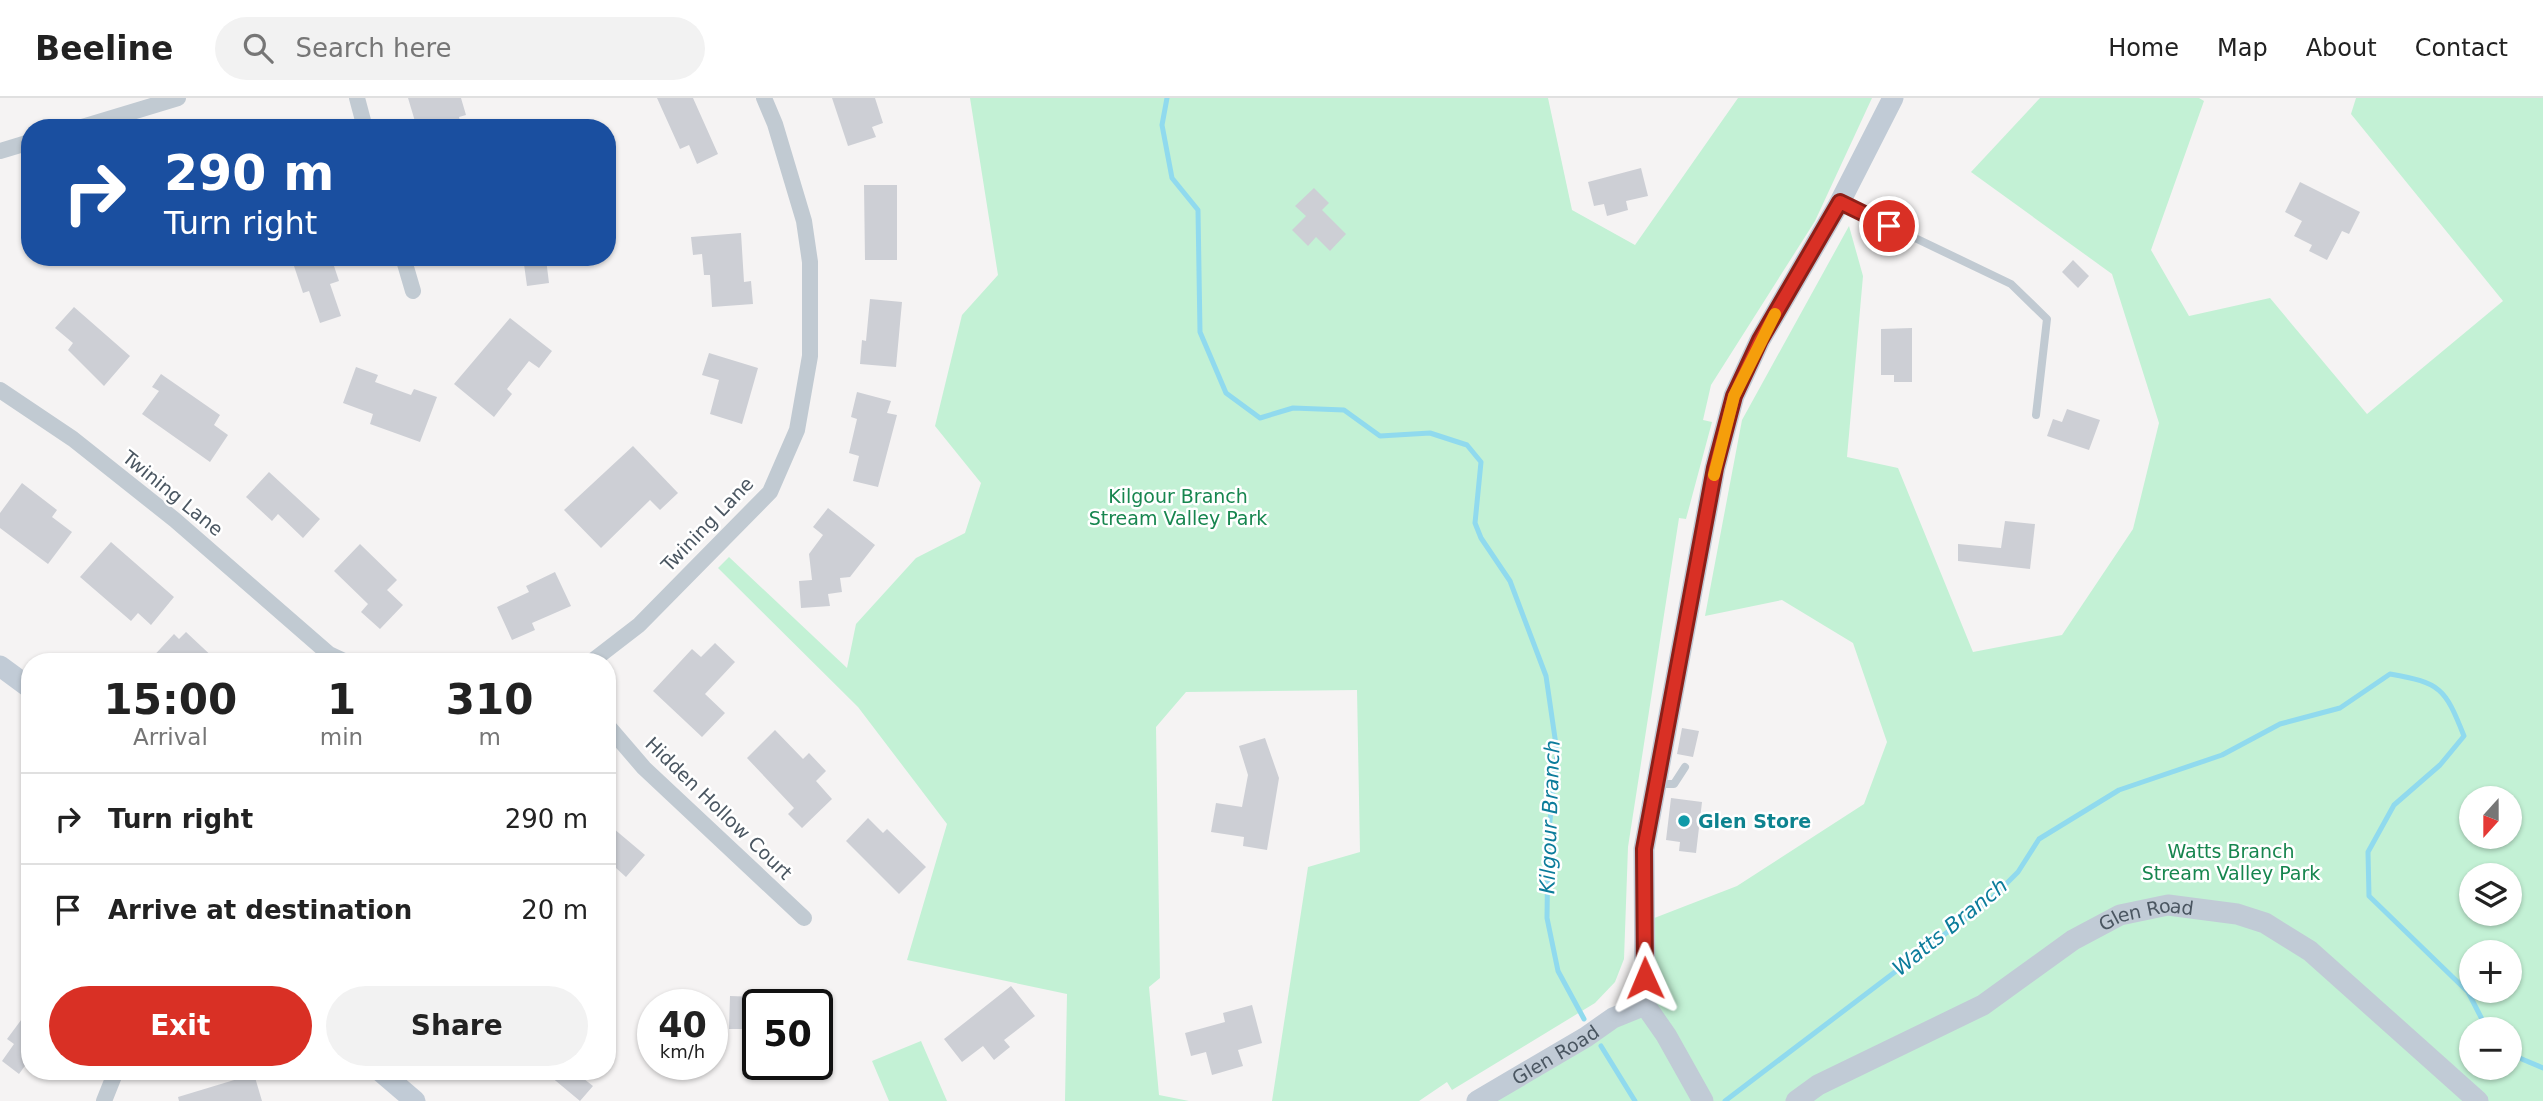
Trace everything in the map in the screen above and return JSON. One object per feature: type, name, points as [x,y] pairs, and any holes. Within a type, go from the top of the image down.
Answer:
[{"type":"main road","points":[[1703,1101],[1666,1035],[1645,1005],[1644,849],[1715,468],[1734,396],[1760,340],[1840,202],[1893,98]]},
{"type":"main road","points":[[0,666],[21,681]]},
{"type":"main road","name":"Glen Road","points":[[1796,1101],[1818,1085],[1983,1005],[2073,940],[2120,915],[2168,905],[2236,914],[2265,923],[2310,951],[2478,1101]]},
{"type":"main road","name":"Glen Road","points":[[1477,1101],[1586,1037],[1613,1018],[1645,1005]]},
{"type":"main road","points":[[390,1080],[415,1101]]},
{"type":"street","points":[[109,119],[178,98]]},
{"type":"street","points":[[357,98],[363,119]]},
{"type":"street","name":"Twining Lane","points":[[603,653],[639,625],[770,492],[797,430],[810,356],[810,262],[804,221],[775,124],[764,98]]},
{"type":"street","points":[[0,151],[21,145]]},
{"type":"street","points":[[406,266],[413,291]]},
{"type":"street","name":"Twining Lane","points":[[0,390],[82,446],[175,520],[329,653]]},
{"type":"street","name":"Hidden Hollow Court","points":[[616,735],[644,768],[804,918]]},
{"type":"street","points":[[104,1101],[112,1080]]},
{"type":"lane","points":[[1840,202],[2011,284],[2048,319],[2036,415]]},
{"type":"lane","points":[[1656,784],[1674,784],[1685,767]]},
{"type":"green space","name":"Kilgour Branch Stream Valley Park","points":[[970,98],[1548,98],[1572,210],[1635,245],[1738,98],[1872,98],[1815,221],[1711,385],[1703,420],[1712,422],[1686,519],[1679,518],[1628,847],[1624,959],[1615,982],[1595,1003],[1452,1090],[1447,1082],[1419,1101],[1272,1101],[1308,867],[1360,852],[1357,690],[1186,692],[1156,727],[1160,978],[1149,987],[1159,1095],[1189,1101],[1065,1101],[1067,994],[907,960],[947,824],[858,707],[718,568],[729,557],[847,668],[856,624],[916,558],[965,533],[981,483],[935,426],[962,315],[998,275]]},
{"type":"green space","name":"Watts Branch Stream Valley Park","points":[[2040,98],[2199,98],[2204,101],[2151,250],[2189,316],[2270,298],[2367,414],[2503,301],[2351,114],[2356,98],[2543,98],[2543,1101],[1477,1101],[1645,1005],[1644,922],[1737,886],[1864,804],[1887,742],[1853,643],[1782,600],[1705,616],[1742,420],[1849,226],[1863,276],[1847,457],[1898,468],[1973,652],[2062,635],[2133,529],[2159,423],[2112,274],[1971,172]]},
{"type":"green space","points":[[921,1041],[947,1101],[889,1101],[872,1061]]},
{"type":"building","points":[[408,98],[461,98],[466,115],[460,119],[414,119]]},
{"type":"building","points":[[657,98],[693,98],[718,154],[697,164],[689,145],[680,149]]},
{"type":"building","points":[[832,98],[875,98],[883,123],[872,127],[876,137],[848,146]]},
{"type":"building","points":[[1641,168],[1648,196],[1626,201],[1628,210],[1607,216],[1604,204],[1594,206],[1588,182]]},
{"type":"building","points":[[2300,182],[2360,212],[2349,234],[2342,231],[2327,260],[2309,251],[2312,245],[2294,236],[2302,221],[2285,212]]},
{"type":"building","points":[[864,185],[897,185],[897,260],[865,260]]},
{"type":"building","points":[[1314,188],[1329,203],[1322,210],[1346,234],[1330,251],[1316,237],[1308,246],[1292,230],[1306,216],[1295,206]]},
{"type":"building","points":[[741,233],[744,282],[751,281],[753,304],[712,307],[710,275],[704,275],[702,254],[693,255],[691,237]]},
{"type":"building","points":[[2073,260],[2089,276],[2078,288],[2062,272]]},
{"type":"building","points":[[294,266],[334,266],[339,281],[330,284],[341,316],[320,323],[309,291],[303,293]]},
{"type":"building","points":[[524,266],[547,266],[549,283],[527,286]]},
{"type":"building","points":[[870,299],[902,302],[896,367],[860,364],[862,340],[866,341]]},
{"type":"building","points":[[74,307],[130,356],[104,386],[68,350],[73,343],[55,328]]},
{"type":"building","points":[[510,318],[552,351],[539,368],[529,361],[507,389],[512,394],[494,417],[454,384]]},
{"type":"building","points":[[1912,328],[1912,382],[1894,382],[1894,375],[1881,375],[1881,329]]},
{"type":"building","points":[[709,353],[758,368],[742,424],[710,414],[719,380],[702,375]]},
{"type":"building","points":[[356,367],[378,375],[375,382],[411,395],[414,389],[437,397],[420,442],[370,424],[373,414],[343,403]]},
{"type":"building","points":[[161,374],[220,415],[214,425],[228,435],[210,462],[142,414],[159,391],[152,387]]},
{"type":"building","points":[[857,392],[891,401],[887,413],[897,415],[878,487],[853,481],[859,456],[849,453],[857,419],[851,417]]},
{"type":"building","points":[[2067,409],[2100,420],[2089,450],[2047,436],[2053,419],[2062,422]]},
{"type":"building","points":[[633,446],[678,493],[660,510],[650,500],[601,548],[564,510]]},
{"type":"building","points":[[269,472],[320,519],[303,538],[278,514],[272,521],[246,497]]},
{"type":"building","points":[[22,483],[57,510],[52,517],[72,532],[48,564],[0,528],[0,513]]},
{"type":"building","points":[[828,508],[875,545],[850,577],[840,578],[842,592],[828,594],[830,606],[801,608],[799,581],[812,580],[809,554],[823,535],[813,527]]},
{"type":"building","points":[[2005,521],[2035,524],[2030,569],[1958,561],[1958,544],[2001,548]]},
{"type":"building","points":[[111,542],[174,597],[151,625],[138,613],[131,621],[80,577]]},
{"type":"building","points":[[360,544],[397,580],[387,590],[403,605],[380,629],[361,612],[368,604],[334,571]]},
{"type":"building","points":[[555,572],[571,606],[532,623],[535,630],[512,640],[497,607],[529,592],[526,586]]},
{"type":"building","points":[[186,632],[208,653],[156,653],[174,634],[179,639]]},
{"type":"building","points":[[715,643],[735,662],[705,694],[725,713],[702,737],[653,691],[692,649],[701,657]]},
{"type":"building","points":[[1682,728],[1699,731],[1693,757],[1677,754]]},
{"type":"building","points":[[775,730],[803,759],[809,753],[826,771],[816,781],[832,799],[802,828],[788,814],[794,808],[747,758]]},
{"type":"building","points":[[1265,738],[1279,778],[1267,850],[1243,846],[1244,837],[1211,832],[1216,803],[1242,807],[1248,775],[1239,746]]},
{"type":"building","name":"Glen Store","points":[[1671,798],[1702,802],[1696,853],[1679,851],[1680,842],[1666,840]]},
{"type":"building","points":[[868,818],[883,833],[887,829],[926,867],[899,894],[846,841]]},
{"type":"building","points":[[616,831],[645,855],[626,877],[616,868]]},
{"type":"building","points":[[1011,986],[1035,1016],[1004,1040],[1010,1047],[994,1060],[983,1046],[962,1062],[944,1039]]},
{"type":"building","points":[[730,996],[742,996],[742,1029],[729,1029]]},
{"type":"building","points":[[1252,1005],[1262,1043],[1238,1050],[1243,1066],[1212,1075],[1206,1052],[1191,1056],[1185,1033],[1225,1022],[1223,1013]]},
{"type":"building","points":[[21,1020],[19,1074],[2,1061],[14,1044],[7,1039]]},
{"type":"building","points":[[234,1080],[256,1080],[262,1101],[179,1101],[178,1097]]},
{"type":"building","points":[[555,1080],[585,1080],[593,1086],[580,1101]]},
{"type":"waterway","name":"Kilgour Branch","points":[[1167,98],[1162,125],[1172,178],[1198,210],[1200,332],[1226,393],[1260,418],[1293,408],[1344,410],[1380,436],[1430,433],[1467,445],[1481,462],[1475,523],[1481,538],[1510,581],[1546,676],[1557,752],[1548,840],[1547,918],[1558,971],[1584,1019]]},
{"type":"waterway","name":"Watts Branch","points":[[1725,1101],[1991,899],[2018,872],[2039,839],[2119,790],[2222,755],[2280,724],[2340,708],[2390,674],[2420,681],[2439,690],[2452,707],[2464,736],[2440,765],[2394,805],[2368,852],[2369,896],[2468,992],[2481,1017]]},
{"type":"waterway","name":"Kilgour Branch","points":[[1601,1046],[1635,1101]]},
{"type":"waterway","name":"Watts Branch","points":[[2522,1059],[2543,1068]]},
{"type":"slow traffic","points":[[1714,475],[1734,396],[1775,314]]},
{"type":"place","name":"Glen Store","points":[[1684,821]]},
{"type":"route","points":[[1645,978],[1644,849],[1715,468],[1734,396],[1760,340],[1840,202],[1889,226]]}]
